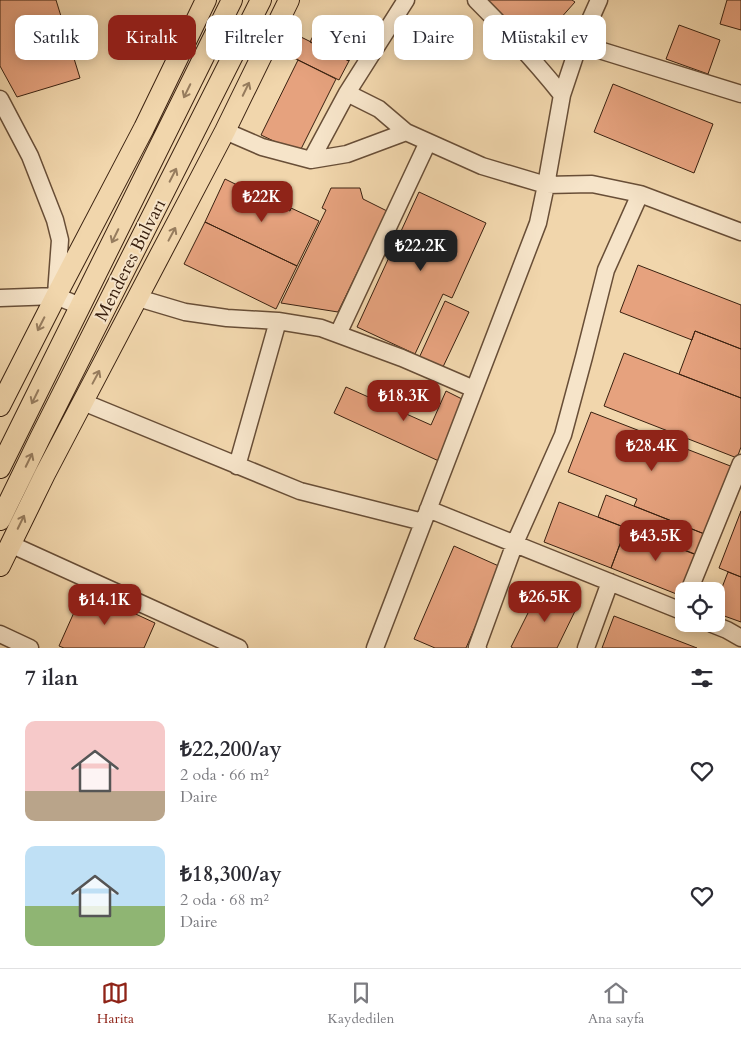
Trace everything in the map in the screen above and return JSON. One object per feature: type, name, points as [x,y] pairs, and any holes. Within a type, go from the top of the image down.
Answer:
[{"type":"main road","points":[[0,406],[144,128],[206,0]]},
{"type":"main road","name":"Menderes Bulvarı","points":[[0,468],[232,0]]},
{"type":"main road","name":"Menderes Bulvarı","points":[[0,520],[44,429],[262,0]]},
{"type":"main road","points":[[0,566],[45,474],[225,131],[289,0]]},
{"type":"street","points":[[311,160],[347,93],[406,0]]},
{"type":"street","points":[[476,0],[545,73],[562,95]]},
{"type":"street","points":[[592,15],[599,0]]},
{"type":"street","points":[[606,51],[741,94]]},
{"type":"street","points":[[375,648],[538,223],[562,95],[573,60]]},
{"type":"street","points":[[347,93],[379,109],[406,132],[482,166],[546,185],[592,184],[640,194],[741,232]]},
{"type":"street","points":[[0,99],[30,156],[55,220],[60,240],[56,296]]},
{"type":"street","points":[[225,131],[262,147],[311,160],[347,154],[406,132]]},
{"type":"street","points":[[338,334],[428,142]]},
{"type":"street","points":[[478,648],[515,544],[563,435],[606,270],[640,194]]},
{"type":"street","points":[[0,298],[56,296],[80,306]]},
{"type":"street","points":[[138,298],[185,312],[227,318],[278,321],[321,328],[402,358],[474,389]]},
{"type":"street","points":[[237,466],[278,321]]},
{"type":"street","points":[[83,402],[300,491],[425,516],[515,544],[675,606]]},
{"type":"street","points":[[693,582],[741,463]]},
{"type":"street","points":[[10,544],[239,648]]},
{"type":"street","points":[[586,648],[610,582]]},
{"type":"street","points":[[725,629],[741,638]]},
{"type":"street","points":[[0,634],[30,648]]},
{"type":"building","points":[[0,0],[56,0],[61,15],[15,15],[15,60],[74,60],[80,78],[17,97],[0,66]]},
{"type":"building","points":[[483,0],[572,0],[575,2],[563,15],[500,15]]},
{"type":"building","points":[[727,0],[741,0],[741,30],[720,24]]},
{"type":"building","points":[[679,25],[720,40],[708,74],[666,59]]},
{"type":"building","points":[[302,38],[312,42],[312,60],[349,61],[339,80],[298,60],[302,60]]},
{"type":"building","points":[[298,60],[336,79],[299,153],[261,135]]},
{"type":"building","points":[[613,84],[713,124],[694,173],[594,132]]},
{"type":"building","points":[[225,179],[290,211],[291,208],[319,221],[297,266],[205,222]]},
{"type":"building","points":[[331,188],[360,188],[363,199],[387,211],[338,312],[281,303],[326,210],[322,208]]},
{"type":"building","points":[[419,192],[486,223],[452,298],[443,294],[415,354],[357,327]]},
{"type":"building","points":[[205,222],[297,266],[276,309],[184,264]]},
{"type":"building","points":[[638,265],[741,305],[741,349],[695,331],[692,340],[620,312]]},
{"type":"building","points":[[445,301],[469,312],[442,369],[419,358]]},
{"type":"building","points":[[695,331],[741,349],[741,398],[679,374]]},
{"type":"building","points":[[624,353],[741,398],[741,447],[737,458],[604,406]]},
{"type":"building","points":[[346,387],[431,425],[446,391],[464,400],[441,462],[334,413]]},
{"type":"building","points":[[591,412],[733,467],[707,535],[634,506],[637,499],[568,472]]},
{"type":"building","points":[[606,495],[707,535],[699,556],[598,517]]},
{"type":"building","points":[[559,502],[626,528],[611,568],[544,542]]},
{"type":"building","points":[[741,511],[741,577],[719,568]]},
{"type":"building","points":[[626,528],[703,557],[691,582],[675,582],[675,593],[611,568]]},
{"type":"building","points":[[454,546],[501,567],[466,648],[435,648],[414,639]]},
{"type":"building","points":[[728,572],[741,577],[741,622],[725,616],[724,582]]},
{"type":"building","points":[[540,589],[577,607],[557,648],[513,648],[511,647]]},
{"type":"building","points":[[84,590],[155,623],[144,648],[64,648],[59,646]]},
{"type":"building","points":[[614,616],[697,648],[602,648]]}]
